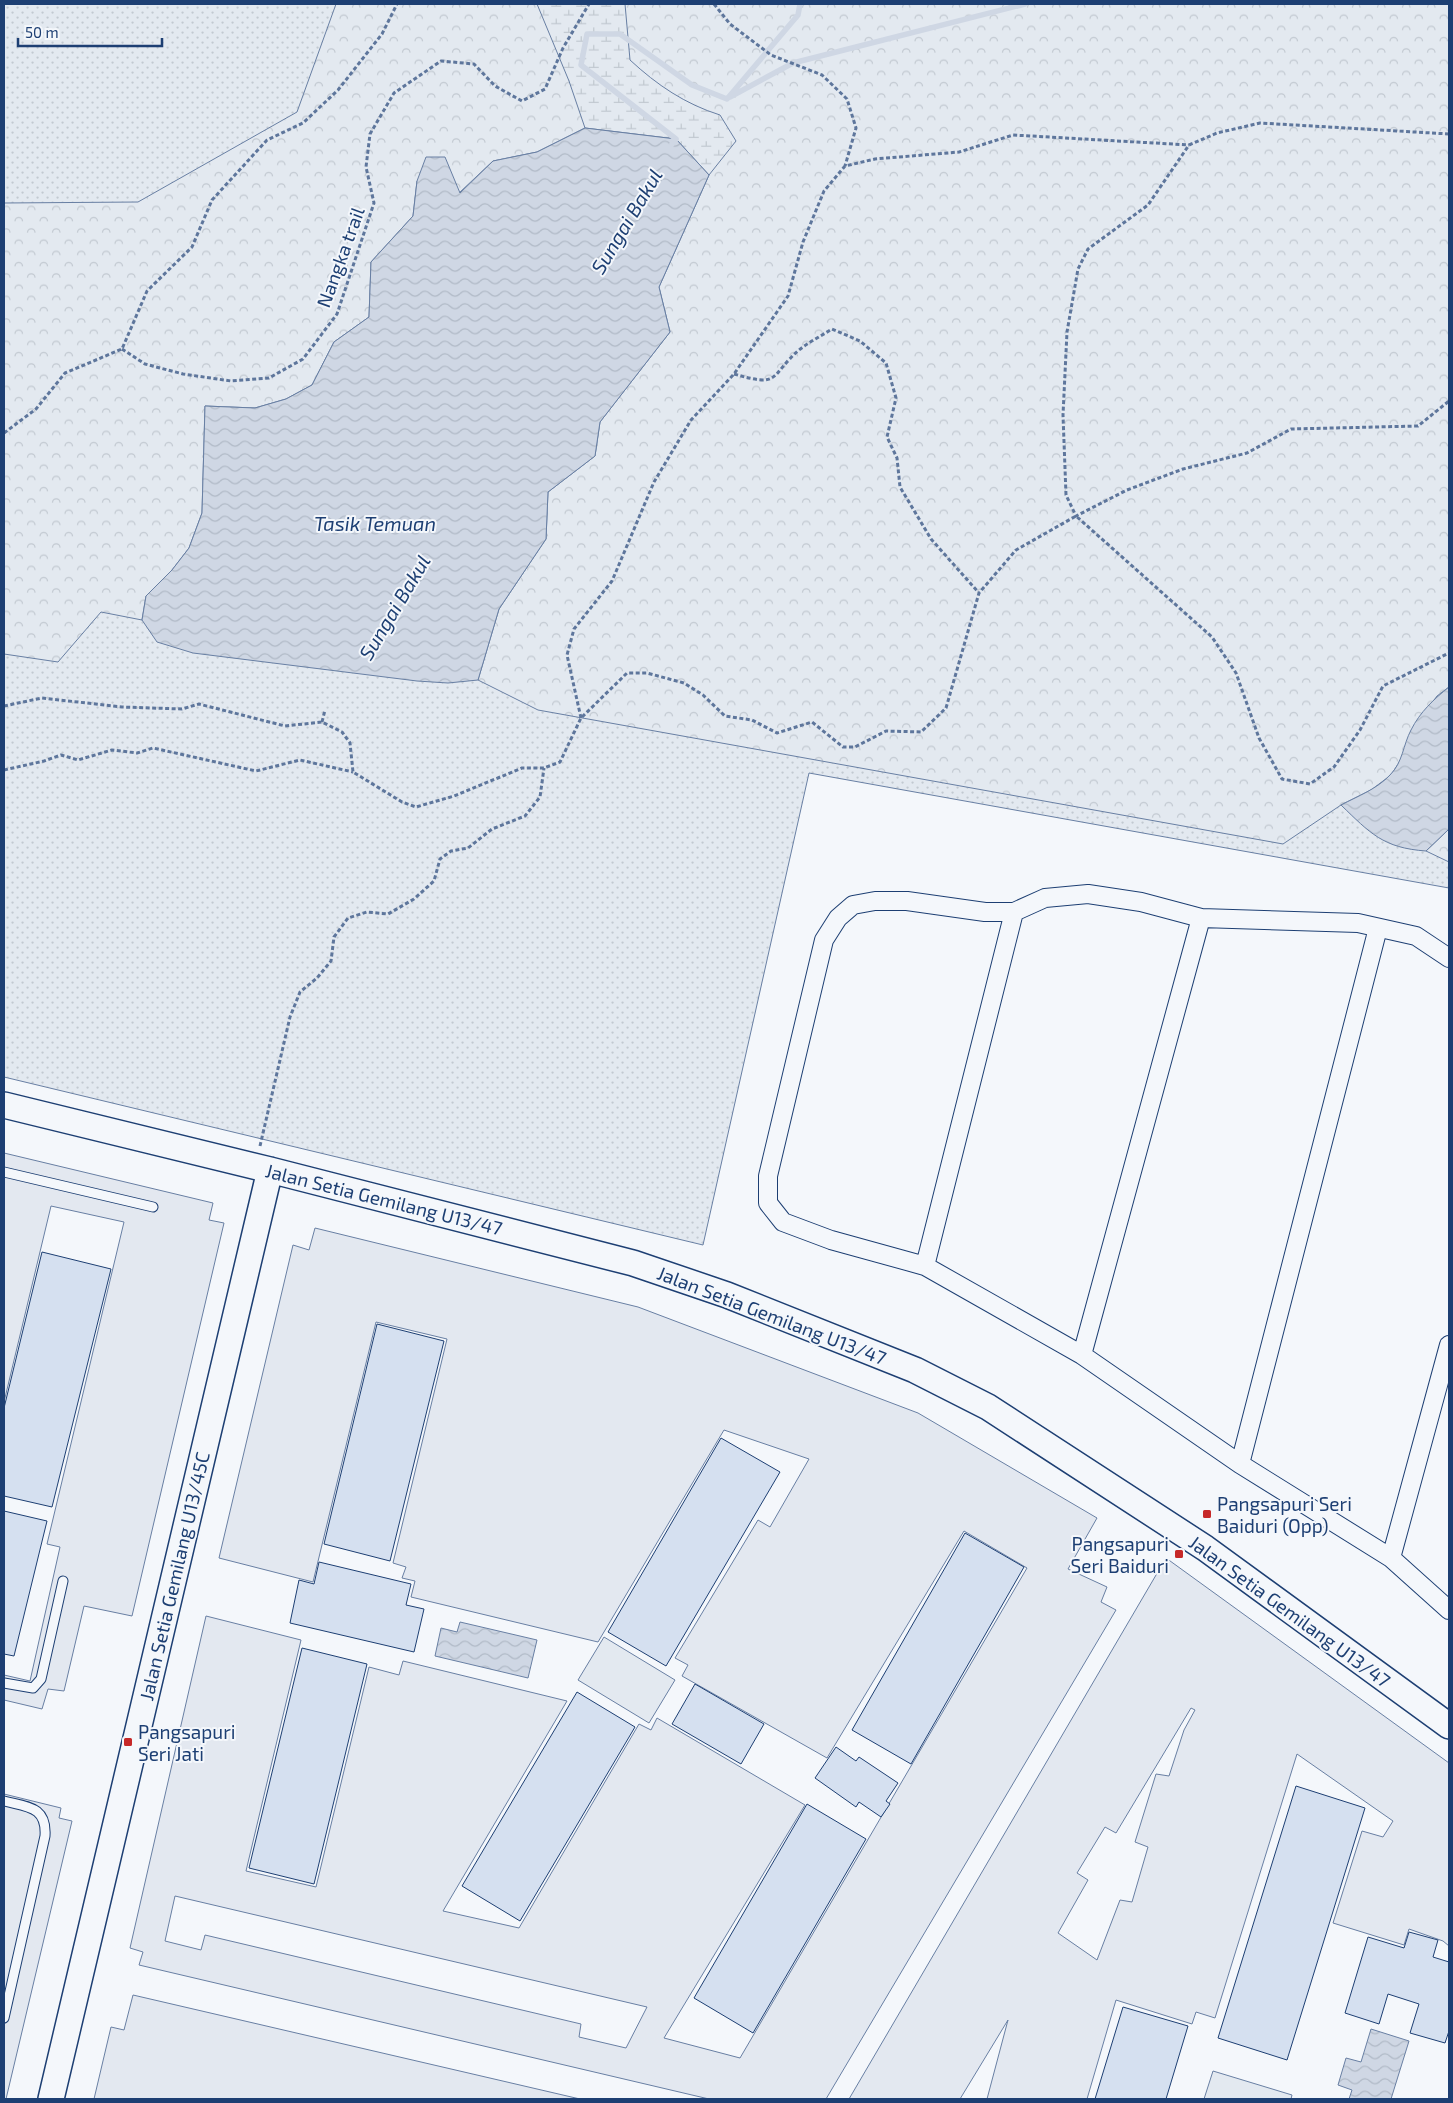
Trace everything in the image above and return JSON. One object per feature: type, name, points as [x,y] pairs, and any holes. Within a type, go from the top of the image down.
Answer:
[{"type":"street","points":[[1449,958],[1416,936],[1358,923],[1201,918],[1141,902],[1088,894],[1045,898],[1014,912],[985,912],[907,901],[875,901],[853,906],[838,918],[824,940],[768,1176],[768,1203],[783,1222],[831,1240],[925,1266],[1082,1355],[1240,1464],[1391,1558],[1449,1610]]},
{"type":"street","points":[[925,1266],[1014,912]]},
{"type":"street","points":[[1082,1355],[1201,918]]},
{"type":"street","points":[[1240,1464],[1378,928]]},
{"type":"street","name":"Jalan Setia Gemilang U13/47","points":[[4,1106],[263,1168],[632,1263],[727,1295],[915,1370],[988,1407],[1205,1548],[1449,1726]]},
{"type":"street","name":"Jalan Setia Gemilang U13/45C","points":[[51,2099],[263,1168]]},
{"type":"street","points":[[1391,1558],[1449,1345]]},
{"type":"lane","points":[[4,1172],[153,1207]]},
{"type":"lane","points":[[4,1683],[33,1688],[41,1679],[63,1581]]},
{"type":"lane","points":[[4,1801],[33,1808],[41,1814],[46,1825],[4,2018]]},
{"type":"path","points":[[4,433],[36,409],[65,373],[122,349],[147,291],[192,247],[212,200],[267,140],[303,123],[338,90],[382,34],[397,4]]},
{"type":"path","name":"Nangka trail","points":[[122,349],[146,364],[183,374],[231,381],[269,378],[302,359],[337,314],[374,203],[366,167],[370,134],[394,92],[441,61],[474,64],[495,86],[522,101],[545,89],[563,48],[588,4]]},
{"type":"path","points":[[581,718],[566,655],[574,629],[612,581],[654,482],[691,420],[734,374],[788,296],[803,242],[824,191],[845,166],[856,128],[846,99],[822,75],[771,55],[730,24],[714,4]]},
{"type":"path","points":[[845,166],[875,159],[958,152],[1013,135],[1189,145],[1217,132],[1260,122],[1449,134]]},
{"type":"path","points":[[1189,145],[1148,205],[1088,249],[1078,269],[1067,332],[1063,415],[1066,494],[1076,516],[1212,638],[1236,673],[1259,738],[1282,779],[1310,784],[1334,767],[1360,730],[1383,686],[1449,653]]},
{"type":"path","points":[[734,374],[757,381],[776,377],[799,350],[832,329],[860,341],[886,363],[896,398],[887,437],[898,458],[900,487],[932,538],[979,593]]},
{"type":"path","points":[[4,770],[44,762],[61,755],[78,760],[112,750],[137,753],[153,748],[256,771],[300,760],[353,772],[402,802],[416,807],[454,796],[522,768],[544,768],[560,762],[581,718],[627,673],[647,673],[684,683],[703,695],[725,716],[752,720],[777,733],[812,722],[843,747],[856,747],[886,731],[921,732],[946,708],[979,593],[1016,550],[1126,490],[1183,469],[1247,453],[1291,429],[1418,426],[1449,401]]},
{"type":"path","points":[[4,706],[42,698],[122,707],[182,709],[199,704],[285,726],[322,722],[342,732],[350,743],[353,772]]},
{"type":"path","points":[[322,722],[325,710]]},
{"type":"path","points":[[263,1168],[290,1017],[300,992],[317,978],[331,961],[334,938],[348,918],[367,912],[388,914],[414,899],[434,881],[440,859],[451,851],[468,848],[492,829],[525,816],[540,797],[544,768]]},
{"type":"green space","points":[[4,4],[1449,4],[1449,888],[809,773],[703,1245],[4,1077]]},
{"type":"green space","points":[[336,4],[1449,4],[1449,687],[1437,696],[1411,731],[1402,758],[1391,775],[1371,790],[1341,805],[1283,844],[538,710],[478,680],[499,609],[546,539],[548,492],[595,456],[600,422],[670,332],[659,287],[709,175],[585,128],[537,152],[493,161],[459,193],[417,181],[413,216],[371,262],[369,317],[334,342],[312,385],[286,399],[255,408],[205,406],[202,513],[189,548],[172,570],[146,596],[142,620],[101,612],[58,662],[4,654],[4,203],[138,202],[297,112]]},
{"type":"green space","points":[[537,4],[625,4],[630,60],[672,93],[707,111],[720,115],[736,141],[709,175],[676,139],[585,128],[569,81]]},
{"type":"green space","points":[[1449,829],[1449,862],[1426,851]]},
{"type":"green space","points":[[604,1637],[675,1680],[649,1723],[578,1680]]},
{"type":"green space","points":[[1213,2071],[1292,2095],[1291,2099],[1204,2099]]},
{"type":"shaded area","points":[[4,1153],[213,1203],[209,1220],[224,1223],[132,1616],[84,1606],[64,1691],[48,1689],[42,1709],[4,1700],[4,1675],[30,1681],[60,1547],[47,1544],[124,1222],[51,1206],[4,1402]]},
{"type":"shaded area","points":[[315,1228],[638,1307],[918,1413],[1097,1518],[1068,1569],[1107,1587],[1101,1602],[1116,1610],[826,2099],[709,2099],[139,1965],[143,1952],[130,1948],[206,1616],[301,1640],[246,1871],[316,1887],[369,1667],[399,1675],[403,1661],[567,1701],[443,1911],[519,1928],[639,1724],[651,1730],[657,1718],[805,1805],[664,2038],[740,2058],[1027,1568],[964,1531],[827,1758],[682,1676],[688,1665],[675,1658],[758,1520],[770,1527],[809,1459],[724,1430],[598,1642],[411,1597],[415,1581],[402,1578],[406,1567],[393,1563],[447,1339],[376,1322],[313,1582],[219,1558],[293,1245],[309,1250]],"holes":[[[175,1896],[647,2007],[626,2048],[579,2037],[581,2024],[205,1935],[201,1950],[165,1941]]]},
{"type":"shaded area","points":[[1166,1558],[1449,1763],[1449,1946],[1443,1941],[1409,1929],[1404,1945],[1333,1923],[1362,1831],[1383,1837],[1393,1821],[1297,1754],[1215,2018],[1196,2012],[1192,2024],[1116,2000],[1087,2099],[987,2099],[1008,2020],[960,2099],[849,2099]],"holes":[[[1191,1708],[1195,1710],[1184,1730],[1169,1776],[1156,1774],[1135,1842],[1148,1847],[1132,1902],[1120,1900],[1097,1960],[1058,1933],[1088,1880],[1077,1873],[1105,1827],[1116,1833]]]},
{"type":"shaded area","points":[[4,1794],[61,1808],[59,1818],[72,1821],[6,2099],[4,2098]]},
{"type":"shaded area","points":[[133,1995],[580,2099],[94,2099],[111,2027],[124,2030]]},
{"type":"water","name":"Tasik Temuan","points":[[585,128],[676,139],[709,175],[659,287],[670,332],[600,422],[595,456],[548,492],[546,539],[499,609],[478,680],[448,683],[417,681],[193,653],[157,642],[142,620],[146,596],[172,570],[189,548],[202,513],[205,406],[255,408],[286,399],[312,385],[334,342],[369,317],[371,262],[413,216],[417,181],[426,157],[445,157],[460,193],[493,161],[537,152]]},
{"type":"water","points":[[1449,687],[1449,829],[1426,851],[1388,843],[1360,824],[1341,805],[1373,788],[1390,775],[1398,765],[1408,736],[1419,717]]},
{"type":"water","points":[[460,1622],[537,1640],[528,1678],[435,1656],[441,1628],[457,1632]]},
{"type":"water","points":[[1371,2029],[1409,2041],[1391,2099],[1349,2099],[1352,2090],[1338,2085],[1346,2058],[1361,2062]]},
{"type":"building","points":[[42,1252],[111,1269],[52,1507],[4,1496],[4,1408]]},
{"type":"building","points":[[377,1324],[444,1341],[390,1561],[324,1544]]},
{"type":"building","points":[[721,1438],[780,1472],[666,1666],[608,1632]]},
{"type":"building","points":[[4,1511],[47,1521],[14,1656],[4,1654]]},
{"type":"building","points":[[965,1533],[1024,1567],[911,1764],[852,1730]]},
{"type":"building","points":[[319,1562],[411,1584],[406,1605],[424,1609],[414,1652],[290,1623],[299,1580],[314,1584]]},
{"type":"building","points":[[302,1648],[367,1664],[314,1884],[249,1868]]},
{"type":"building","points":[[695,1684],[764,1724],[741,1764],[672,1724]]},
{"type":"building","points":[[577,1692],[635,1727],[520,1921],[462,1886]]},
{"type":"building","points":[[836,1747],[856,1761],[859,1757],[898,1783],[886,1801],[890,1804],[881,1817],[859,1802],[856,1807],[815,1778]]},
{"type":"building","points":[[1296,1786],[1365,1808],[1287,2060],[1218,2038]]},
{"type":"building","points":[[807,1804],[866,1839],[753,2033],[694,1998]]},
{"type":"building","points":[[1409,1932],[1438,1940],[1433,1957],[1449,1962],[1449,2031],[1445,2043],[1410,2033],[1419,2004],[1388,1994],[1379,2024],[1345,2013],[1368,1937],[1404,1948]]},
{"type":"building","points":[[1123,2007],[1188,2026],[1166,2099],[1095,2099]]},
{"type":"waterway","name":"Sungai Bakul","points":[[672,144],[676,139],[581,65],[587,34],[620,34],[692,85],[727,99],[798,15],[800,4]]},
{"type":"waterway","points":[[730,97],[793,63],[1025,4]]},
{"type":"place","name":"Pangsapuri Seri Baiduri (Opp)","points":[[1207,1514]]},
{"type":"place","name":"Pangsapuri Seri Baiduri","points":[[1179,1554]]},
{"type":"place","name":"Pangsapuri Seri Jati","points":[[128,1742]]}]
